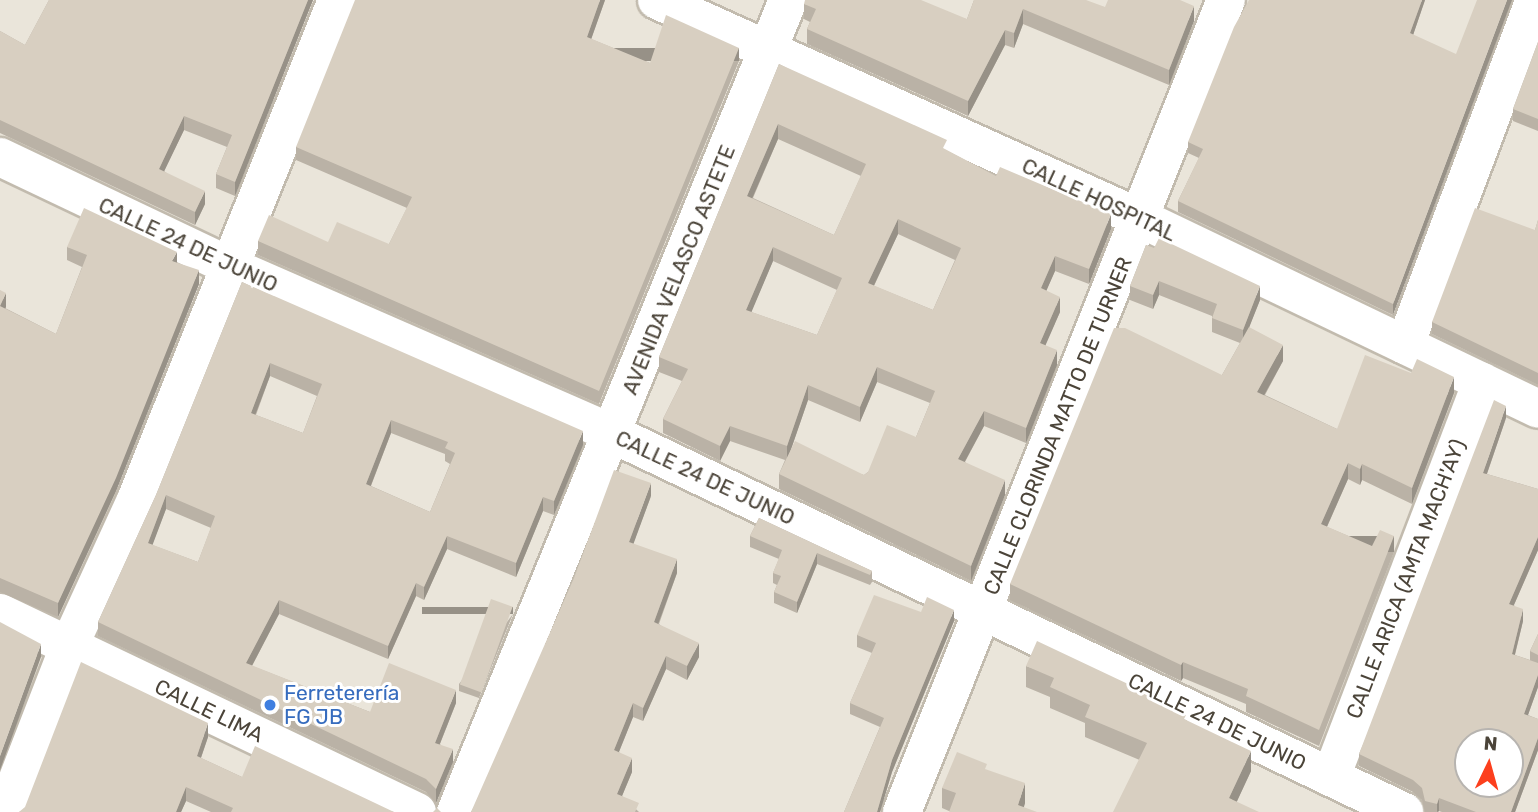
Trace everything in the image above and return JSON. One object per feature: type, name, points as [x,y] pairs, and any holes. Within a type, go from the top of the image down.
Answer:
[{"type":"street","points":[[5,812],[70,644],[136,500],[227,265],[337,0]]},
{"type":"street","name":"CALLE HOSPITAL","points":[[657,0],[1142,219],[1538,409]]},
{"type":"street","name":"AVENIDA VELASCO ASTETE","points":[[456,812],[613,434],[788,0]]},
{"type":"street","name":"CALLE CLORINDA MATTO DE TURNER","points":[[902,812],[1142,219],[1226,0]]},
{"type":"street","points":[[1405,345],[1535,0]]},
{"type":"street","name":"CALLE 24 DE JUNIO","points":[[0,157],[227,265],[613,434],[1404,812]]},
{"type":"street","name":"CALLE ARICA (AMTA MACH'AY)","points":[[1331,776],[1482,382]]},
{"type":"street","name":"CALLE LIMA","points":[[0,613],[70,644],[417,812]]},
{"type":"shaded area","points":[[0,0],[1538,0],[1538,812],[0,812]]},
{"type":"building","points":[[49,0],[308,0],[235,182],[216,174],[232,135],[184,116],[159,169],[205,191],[195,212],[0,120],[0,31],[25,45]]},
{"type":"building","points":[[355,0],[600,0],[587,37],[650,63],[666,15],[739,48],[599,391],[258,241],[269,215],[328,242],[337,222],[389,244],[412,197],[296,147]]},
{"type":"building","points":[[805,0],[921,0],[967,19],[974,0],[1086,0],[1105,7],[1108,0],[1180,0],[1194,6],[1169,70],[1023,9],[1014,33],[1005,30],[968,101],[807,29],[816,9],[804,4]]},
{"type":"building","points":[[1249,0],[1422,0],[1410,33],[1456,54],[1477,0],[1507,0],[1393,304],[1178,201],[1203,149],[1188,142],[1234,27]]},
{"type":"building","points":[[1538,42],[1538,119],[1513,109]]},
{"type":"building","points":[[779,64],[947,140],[943,148],[996,176],[1000,167],[1111,214],[1089,269],[1055,256],[1041,288],[1060,297],[1040,343],[1057,350],[1026,428],[984,411],[958,459],[1005,480],[971,566],[779,474],[795,441],[864,475],[868,472],[887,425],[916,437],[935,391],[877,367],[860,407],[808,385],[787,446],[730,426],[720,446],[663,419],[688,369],[659,357]],"holes":[[[778,124],[866,164],[834,235],[747,196]],[[898,219],[961,248],[933,310],[868,283]],[[773,247],[842,278],[817,335],[746,310]]]},
{"type":"building","points":[[84,208],[177,252],[172,261],[199,270],[116,478],[58,603],[0,578],[0,306],[56,334],[87,255],[67,247]]},
{"type":"building","points":[[1475,208],[1535,230],[1538,220],[1538,373],[1432,322]]},
{"type":"building","points":[[1159,238],[1260,286],[1243,330],[1212,318],[1217,304],[1159,281],[1153,295],[1130,286],[1146,245],[1154,248]]},
{"type":"building","points":[[242,282],[583,431],[554,501],[543,497],[516,563],[447,536],[424,587],[416,583],[388,646],[279,600],[246,663],[370,712],[389,663],[456,690],[435,743],[453,749],[436,789],[426,779],[98,622],[156,495]],"holes":[[[270,363],[322,384],[303,433],[251,413]],[[391,420],[448,442],[445,448],[455,453],[430,512],[366,484]],[[166,495],[215,516],[198,562],[148,543]]]},
{"type":"building","points":[[0,290],[6,293],[0,306]]},
{"type":"building","points":[[1249,327],[1283,345],[1257,392],[1337,429],[1365,355],[1411,373],[1417,359],[1454,377],[1412,488],[1362,464],[1360,469],[1348,463],[1321,524],[1372,546],[1380,530],[1394,536],[1319,730],[1246,696],[1248,689],[1183,662],[1181,665],[1010,584],[1114,328],[1125,328],[1222,375]]},
{"type":"building","points":[[1494,400],[1506,406],[1483,473],[1538,489],[1538,537],[1509,604],[1523,609],[1512,654],[1538,663],[1538,675],[1524,714],[1538,719],[1538,738],[1524,776],[1524,728],[1454,728],[1454,798],[1516,798],[1511,812],[1476,812],[1439,798],[1437,804],[1425,801],[1422,788],[1413,780],[1359,754]]},
{"type":"building","points":[[614,470],[651,483],[629,542],[677,559],[654,622],[699,643],[687,666],[666,656],[643,708],[633,703],[614,750],[632,758],[617,794],[639,803],[635,812],[471,812],[574,578]]},
{"type":"building","points":[[759,518],[872,571],[870,575],[817,553],[797,602],[774,592],[781,576],[773,573],[782,550],[750,536]]},
{"type":"building","points":[[874,595],[921,612],[927,597],[954,610],[892,760],[877,812],[844,812],[884,718],[850,703],[876,643],[857,635]]},
{"type":"building","points":[[491,599],[513,607],[481,692],[460,685]]},
{"type":"building","points":[[0,622],[41,644],[0,756]]},
{"type":"building","points":[[1538,634],[1538,655],[1530,651]]},
{"type":"building","points":[[1037,641],[1164,701],[1186,715],[1184,719],[1251,751],[1229,798],[1259,812],[1113,812],[1147,743],[1085,717],[1090,705],[1050,687],[1054,678],[1026,666]]},
{"type":"building","points":[[81,662],[208,723],[197,756],[242,777],[255,746],[394,812],[231,812],[233,808],[186,787],[176,812],[19,812],[25,807]]},
{"type":"building","points":[[957,752],[987,764],[985,769],[1025,783],[1018,805],[1037,812],[949,812],[956,793],[942,788]]},
{"type":"place","name":"Ferreterería FG JB","points":[[270,705]]}]
